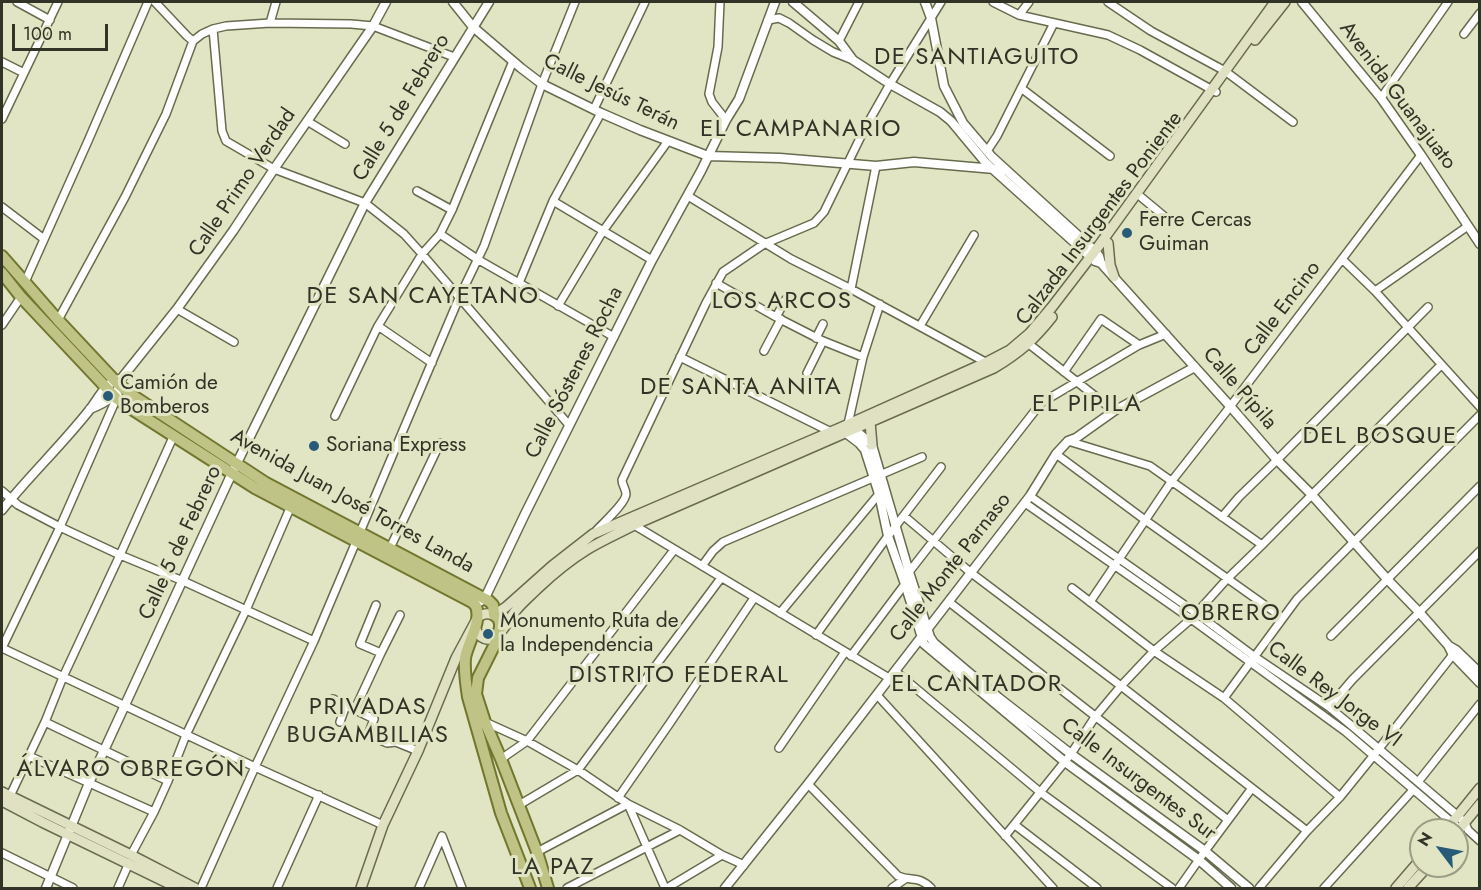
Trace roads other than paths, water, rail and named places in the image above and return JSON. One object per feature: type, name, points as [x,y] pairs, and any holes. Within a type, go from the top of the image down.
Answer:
[{"type":"main road","name":"Calzada Insurgentes Poniente","points":[[495,615],[560,564],[593,534],[844,429],[870,422],[990,365],[1010,350],[1055,308],[1108,243],[1118,225],[1141,197],[1275,2]]},
{"type":"main road","name":"Calzada Insurgentes Poniente","points":[[1227,72],[1285,2]]},
{"type":"main road","name":"Calzada Insurgentes Poniente","points":[[1096,257],[1214,91]]},
{"type":"main road","points":[[1108,243],[1110,265],[1114,277]]},
{"type":"main road","name":"Avenida Juan José Torres Landa","points":[[2,256],[116,388],[130,408],[234,468],[351,528],[359,537],[472,602],[493,605],[495,615]]},
{"type":"main road","name":"Avenida Juan José Torres Landa","points":[[2,273],[21,297],[116,388],[234,468],[255,488],[359,537],[390,548],[481,602]]},
{"type":"main road","name":"Calzada Insurgentes Poniente","points":[[499,633],[518,608],[560,564],[634,525],[844,429],[1014,356],[1039,334],[1055,308]]},
{"type":"main road","points":[[870,422],[872,445]]},
{"type":"main road","name":"Avenida Juan José Torres Landa","points":[[481,602],[465,656],[468,697],[501,813],[530,888]]},
{"type":"main road","points":[[361,888],[383,825],[418,751],[456,658],[478,617],[489,613],[495,615],[500,623],[499,633],[495,646],[478,678],[476,689],[485,722],[537,852],[548,888]]},
{"type":"main road","points":[[475,625],[477,634],[482,638],[488,639],[499,633]]},
{"type":"main road","points":[[1462,818],[1479,788]]},
{"type":"main road","points":[[4,796],[69,830],[195,888]]},
{"type":"main road","points":[[1466,818],[1479,804]]},
{"type":"main road","points":[[130,859],[178,888]]},
{"type":"main road","points":[[1396,888],[1409,873]]},
{"type":"street","points":[[17,2],[50,20]]},
{"type":"street","points":[[2,119],[58,2]]},
{"type":"street","points":[[25,282],[148,2]]},
{"type":"street","points":[[155,2],[193,41]]},
{"type":"street","points":[[270,23],[276,2]]},
{"type":"street","name":"Calle Primo Verdad","points":[[2,510],[90,409],[116,388],[177,309],[374,26],[386,2]]},
{"type":"street","name":"Calle Jesús Terán","points":[[453,2],[473,27],[542,84],[598,111],[708,156],[780,158],[876,166],[914,162],[1006,170]]},
{"type":"street","name":"Calle 5 de Febrero","points":[[46,888],[89,783],[234,468],[365,203],[489,2]]},
{"type":"street","points":[[201,888],[314,641],[459,298],[484,246],[542,84],[575,2]]},
{"type":"street","points":[[519,283],[553,201],[598,111],[645,2]]},
{"type":"street","points":[[720,2],[718,47],[709,94],[712,102],[726,120]]},
{"type":"street","name":"Calle Sóstenes Rocha","points":[[481,602],[652,260],[739,99],[775,2]]},
{"type":"street","points":[[793,2],[839,41],[853,60]]},
{"type":"street","points":[[839,41],[859,2]]},
{"type":"street","points":[[925,2],[936,2]]},
{"type":"street","name":"Calle Pípila","points":[[925,2],[931,18],[944,86],[963,123],[987,151],[1096,257],[1277,460],[1312,495],[1455,653]]},
{"type":"street","points":[[593,534],[624,500],[626,492],[622,480],[723,272],[764,244],[814,223],[824,212],[864,130],[941,2]]},
{"type":"street","points":[[993,2],[1019,15],[1108,35],[1214,91]]},
{"type":"street","points":[[1019,15],[1029,2]]},
{"type":"street","points":[[1108,2],[1151,31],[1227,72],[1293,122]]},
{"type":"street","name":"Avenida Guanajuato","points":[[1302,2],[1382,98],[1479,244]]},
{"type":"street","points":[[1382,98],[1448,2]]},
{"type":"street","points":[[1464,34],[1479,13]]},
{"type":"street","points":[[768,20],[779,18],[833,52],[853,60]]},
{"type":"street","points":[[58,320],[125,197],[166,114],[193,41],[201,34],[226,26],[270,23],[374,26],[454,57]]},
{"type":"street","points":[[987,151],[997,136],[1054,23]]},
{"type":"street","points":[[213,29],[222,131],[226,141],[274,169],[365,203],[404,234],[569,425]]},
{"type":"street","name":"Calle Pípila","points":[[853,60],[940,112],[951,121],[994,170],[1096,257]]},
{"type":"street","points":[[336,416],[378,326],[422,254],[440,234],[452,210],[513,61]]},
{"type":"street","points":[[2,62],[24,73]]},
{"type":"street","points":[[1021,88],[1110,156]]},
{"type":"street","points":[[940,112],[947,110],[951,99]]},
{"type":"street","points":[[307,121],[345,144]]},
{"type":"street","points":[[558,306],[603,231],[668,141]]},
{"type":"street","name":"Calle Encino","points":[[1090,602],[1171,482],[1421,155]]},
{"type":"street","points":[[851,289],[876,166]]},
{"type":"street","points":[[417,191],[452,210]]},
{"type":"street","points":[[688,196],[791,260],[880,304],[990,365]]},
{"type":"street","points":[[1141,197],[1171,222]]},
{"type":"street","points":[[553,201],[652,260]]},
{"type":"street","points":[[2,207],[44,239]]},
{"type":"street","points":[[1375,291],[1468,226]]},
{"type":"street","points":[[440,234],[477,259],[614,337]]},
{"type":"street","points":[[920,326],[974,235]]},
{"type":"street","points":[[1342,259],[1408,326],[1479,407]]},
{"type":"street","points":[[717,283],[820,340],[863,357]]},
{"type":"street","points":[[2,325],[21,297]]},
{"type":"street","points":[[764,351],[786,299]]},
{"type":"street","points":[[844,429],[880,304]]},
{"type":"street","points":[[1222,517],[1239,497],[1428,307]]},
{"type":"street","points":[[177,309],[234,342]]},
{"type":"street","points":[[1064,372],[1101,319],[1139,345]]},
{"type":"street","points":[[807,373],[820,340],[823,324]]},
{"type":"street","points":[[378,326],[432,363]]},
{"type":"street","points":[[909,572],[1041,403],[1139,345],[1166,334]]},
{"type":"street","points":[[1029,344],[1114,411]]},
{"type":"street","points":[[680,357],[844,429],[872,445],[888,536],[924,644],[1199,860],[1231,888]]},
{"type":"street","points":[[1005,836],[1068,758],[1095,717],[1121,686],[1154,651],[1194,616],[1227,579],[1441,365]]},
{"type":"street","name":"Calle Monte Parnaso","points":[[725,888],[1028,499],[1056,454],[1068,441],[1076,438],[1114,411],[1195,367]]},
{"type":"street","points":[[116,388],[60,527],[2,648],[383,825]]},
{"type":"street","points":[[1224,698],[1297,599],[1479,415]]},
{"type":"street","points":[[844,429],[865,450],[877,476],[896,526],[927,630]]},
{"type":"street","points":[[4,796],[29,756],[174,435]]},
{"type":"street","points":[[1068,441],[1150,466],[1262,545]]},
{"type":"street","points":[[390,548],[440,443]]},
{"type":"street","points":[[1056,454],[1283,618]]},
{"type":"street","points":[[702,566],[723,542],[922,457]]},
{"type":"street","points":[[816,635],[941,467]]},
{"type":"street","points":[[1330,636],[1479,486]]},
{"type":"street","points":[[2,491],[18,505],[60,527],[314,641]]},
{"type":"street","points":[[780,613],[879,494]]},
{"type":"street","name":"Calle Rey Jorge VI","points":[[1028,499],[1194,616],[1346,732],[1418,782],[1451,818]]},
{"type":"street","points":[[118,888],[168,781],[186,735],[246,610],[291,506]]},
{"type":"street","points":[[904,516],[970,572],[1307,831]]},
{"type":"street","points":[[634,525],[848,654],[892,675],[1040,792],[1172,888]]},
{"type":"street","points":[[501,759],[527,741],[674,550]]},
{"type":"street","points":[[1329,707],[1352,680],[1479,551]]},
{"type":"street","points":[[519,805],[578,770],[721,578]]},
{"type":"street","points":[[779,748],[848,654],[905,584]]},
{"type":"street","points":[[1072,588],[1154,651],[1224,698],[1340,797]]},
{"type":"street","points":[[618,798],[754,598]]},
{"type":"street","points":[[949,602],[1228,820]]},
{"type":"street","points":[[376,605],[360,644],[381,653]]},
{"type":"street","points":[[355,709],[400,615]]},
{"type":"street","name":"Calle Insurgentes Sur","points":[[927,630],[934,643],[1068,758],[1205,851],[1249,888]]},
{"type":"street","points":[[1455,653],[1479,674]]},
{"type":"street","points":[[1455,653],[1479,683]]},
{"type":"street","points":[[1259,888],[1307,831],[1340,797],[1455,653]]},
{"type":"street","name":"Calle Rey Jorge VI","points":[[1253,660],[1329,707],[1413,790],[1448,818]]},
{"type":"street","points":[[877,695],[1053,888]]},
{"type":"street","points":[[333,699],[374,719],[368,735],[387,743],[396,742],[418,751]]},
{"type":"street","points":[[1418,782],[1479,704]]},
{"type":"street","points":[[340,722],[346,705]]},
{"type":"street","points":[[45,722],[168,781]]},
{"type":"street","points":[[485,722],[527,741],[578,770],[628,804],[744,865]]},
{"type":"street","points":[[29,756],[154,812]]},
{"type":"street","points":[[808,784],[898,876],[905,879],[917,879],[931,888]]},
{"type":"street","points":[[1179,888],[1252,788]]},
{"type":"street","points":[[1324,888],[1413,790]]},
{"type":"street","points":[[277,888],[319,795]]},
{"type":"street","points":[[628,804],[666,888],[722,855]]},
{"type":"street","points":[[537,852],[628,804]]},
{"type":"street","points":[[1015,825],[1097,888]]},
{"type":"street","points":[[567,888],[680,830]]},
{"type":"street","points":[[418,888],[442,836],[462,888]]},
{"type":"street","points":[[2,853],[73,888]]},
{"type":"street","points":[[892,888],[905,879]]},
{"type":"place","name":"Ferre Cercas Guiman","points":[[1127,233]]},
{"type":"place","name":"Camión de Bomberos","points":[[108,396]]},
{"type":"place","name":"Soriana Express","points":[[314,446]]},
{"type":"place","name":"Monumento Ruta de la Independencia","points":[[488,634]]},
{"type":"district","name":"DE SANTIAGUITO","points":[[977,58]]},
{"type":"district","name":"EL CAMPANARIO","points":[[801,130]]},
{"type":"district","name":"DE SAN CAYETANO","points":[[423,297]]},
{"type":"district","name":"LOS ARCOS","points":[[782,302]]},
{"type":"district","name":"DE SANTA ANITA","points":[[741,388]]},
{"type":"district","name":"EL PIPILA","points":[[1087,405]]},
{"type":"district","name":"DEL BOSQUE","points":[[1380,437]]},
{"type":"district","name":"OBRERO","points":[[1231,614]]},
{"type":"district","name":"DISTRITO FEDERAL","points":[[679,676]]},
{"type":"district","name":"EL CANTADOR","points":[[977,685]]},
{"type":"district","name":"PRIVADAS BUGAMBILIAS","points":[[368,722]]},
{"type":"district","name":"ÁLVARO OBREGÓN","points":[[131,770]]},
{"type":"district","name":"LA PAZ","points":[[553,868]]}]
